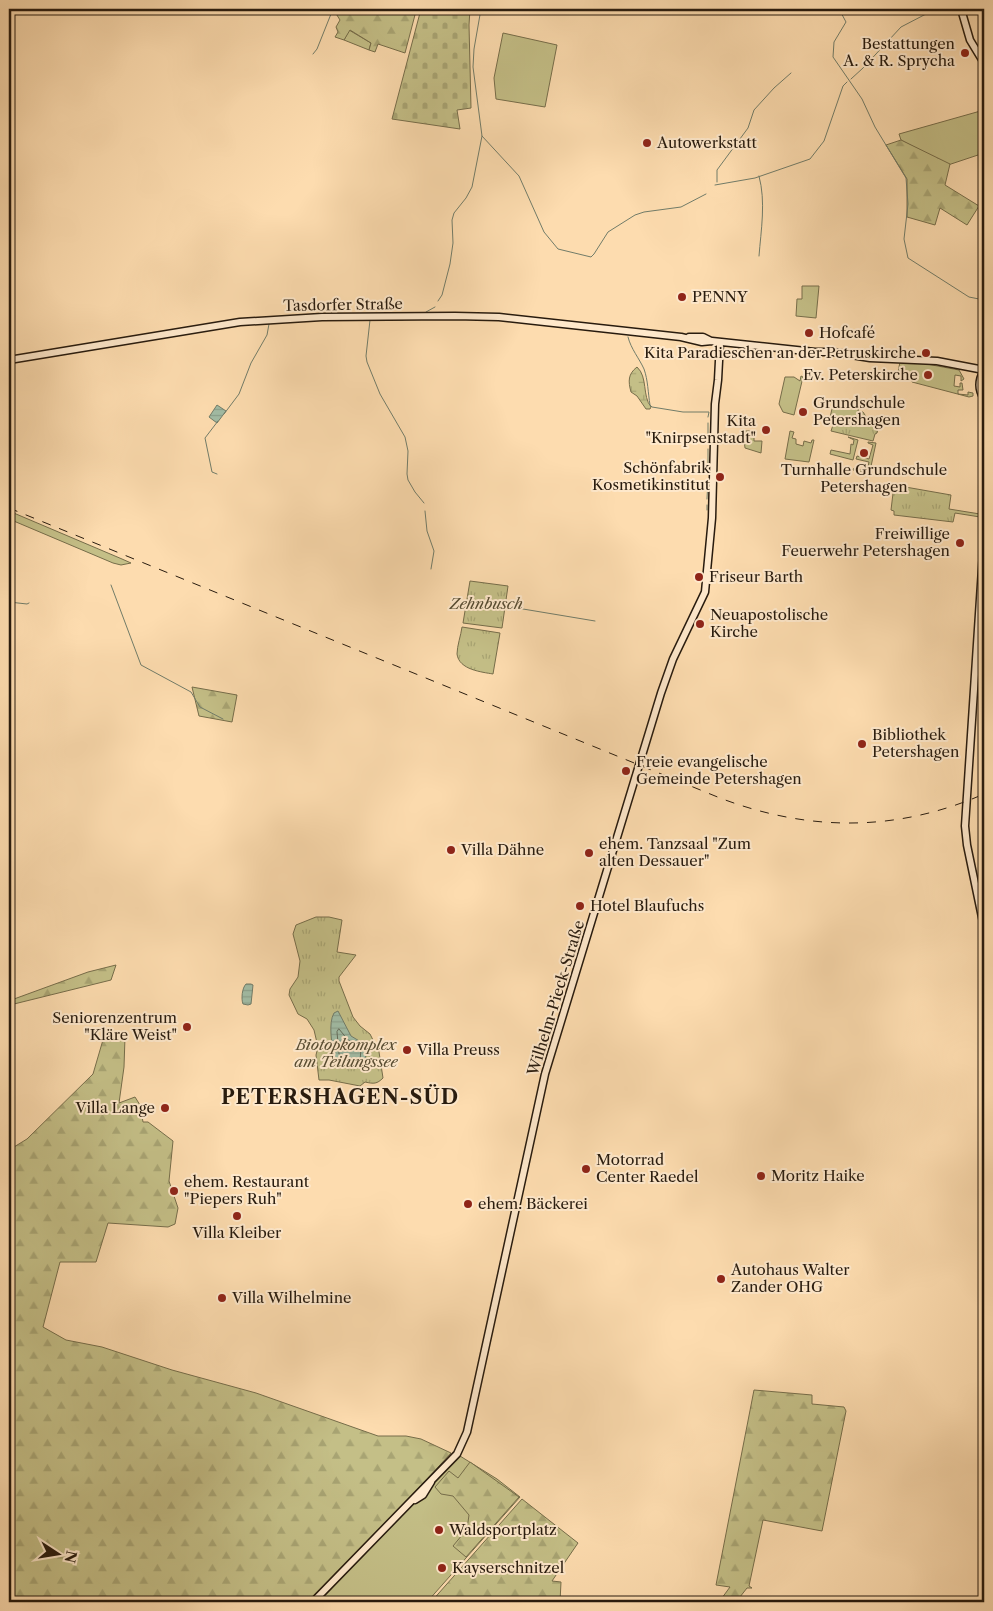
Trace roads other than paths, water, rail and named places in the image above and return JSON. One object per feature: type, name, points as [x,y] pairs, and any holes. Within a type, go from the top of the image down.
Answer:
[{"type":"street","points":[[961,9],[970,40],[984,63]]},
{"type":"street","name":"Tasdorfer Straße","points":[[9,360],[240,322],[322,317],[455,316],[499,317],[681,337],[698,337],[720,342],[830,352],[870,358],[937,361],[984,372]]},
{"type":"street","name":"Wilhelm-Pieck-Straße","points":[[313,1602],[459,1451],[470,1423],[545,1074],[661,693],[673,658],[705,592],[712,518],[715,404],[720,342]]},
{"type":"street","points":[[984,372],[984,393]]},
{"type":"street","points":[[984,372],[981,376],[979,388],[984,400]]},
{"type":"street","points":[[984,460],[984,471]]},
{"type":"street","points":[[984,538],[965,826],[968,854],[984,927]]},
{"type":"water","points":[[217,405],[226,411],[217,423],[209,417]]},
{"type":"water","points":[[246,984],[253,985],[251,1004],[248,1005],[243,1004],[242,999]]},
{"type":"water","points":[[338,1011],[351,1036],[366,1045],[365,1067],[350,1066],[334,1057],[331,1022],[334,1013]]},
{"type":"waterway","points":[[313,54],[317,49],[333,9]]},
{"type":"waterway","points":[[438,301],[442,295],[450,264],[453,243],[452,220],[454,213],[472,187],[482,136],[473,67],[481,9]]},
{"type":"waterway","points":[[839,9],[846,22],[834,42],[833,57],[862,99],[875,127],[906,178],[908,204],[904,239],[908,258],[969,297],[984,300]]},
{"type":"waterway","points":[[851,79],[901,27],[932,9]]},
{"type":"waterway","points":[[717,182],[717,170],[748,128],[754,110],[791,73]]},
{"type":"waterway","points":[[715,185],[755,178],[810,159],[824,141],[843,86],[847,82]]},
{"type":"waterway","points":[[482,136],[519,176],[544,232],[558,249],[591,257],[608,232],[635,215],[681,207],[706,194]]},
{"type":"waterway","points":[[759,176],[763,206],[759,256]]},
{"type":"waterway","points":[[426,312],[435,307]]},
{"type":"waterway","points":[[386,320],[370,320],[367,362],[380,394],[405,437],[408,451],[408,480],[424,503]]},
{"type":"waterway","points":[[393,320],[403,320]]},
{"type":"waterway","points":[[224,414],[239,394],[251,363],[267,335],[269,324]]},
{"type":"waterway","points":[[628,337],[644,369],[650,405],[652,407],[683,412],[709,412],[708,417]]},
{"type":"waterway","points":[[217,474],[212,472],[205,438],[218,421]]},
{"type":"waterway","points":[[708,423],[708,441]]},
{"type":"waterway","points":[[708,449],[708,473]]},
{"type":"waterway","points":[[707,499],[708,479]]},
{"type":"waterway","points":[[707,505],[707,510]]},
{"type":"waterway","points":[[425,511],[427,531],[434,551],[431,569]]},
{"type":"waterway","points":[[111,585],[141,665],[191,692],[200,707],[223,719]]},
{"type":"waterway","points":[[467,601],[503,606]]},
{"type":"waterway","points":[[9,602],[29,603]]},
{"type":"waterway","points":[[505,606],[595,621]]},
{"type":"waterway","points":[[981,1137],[984,1150]]},
{"type":"railway","points":[[9,508],[720,798],[753,809],[820,822],[886,821],[919,815],[984,794]]},
{"type":"place","name":"Bestattungen A. & R. Sprycha","points":[[965,53]]},
{"type":"place","name":"Autowerkstatt","points":[[647,143]]},
{"type":"place","name":"PENNY","points":[[682,297]]},
{"type":"place","name":"Hofcafé","points":[[809,333]]},
{"type":"place","name":"Kita Paradieschen an der Petruskirche","points":[[926,353]]},
{"type":"place","name":"Ev. Peterskirche","points":[[928,375]]},
{"type":"place","name":"Grundschule Petershagen","points":[[803,412]]},
{"type":"place","name":"Kita \"Knirpsenstadt\"","points":[[766,430]]},
{"type":"place","name":"Turnhalle Grundschule Petershagen","points":[[864,453]]},
{"type":"place","name":"Schönfabrik Kosmetikinstitut","points":[[720,477]]},
{"type":"place","name":"Freiwillige Feuerwehr Petershagen","points":[[960,543]]},
{"type":"place","name":"Friseur Barth","points":[[699,577]]},
{"type":"place","name":"Neuapostolische Kirche","points":[[700,624]]},
{"type":"place","name":"Bibliothek Petershagen","points":[[862,744]]},
{"type":"place","name":"Freie evangelische Gemeinde Petershagen","points":[[626,771]]},
{"type":"place","name":"Villa Dähne","points":[[451,850]]},
{"type":"place","name":"ehem. Tanzsaal \"Zum alten Dessauer\"","points":[[589,853]]},
{"type":"place","name":"Hotel Blaufuchs","points":[[580,906]]},
{"type":"place","name":"Seniorenzentrum \"Kläre Weist\"","points":[[187,1027]]},
{"type":"place","name":"Villa Preuss","points":[[407,1050]]},
{"type":"place","name":"Villa Lange","points":[[165,1108]]},
{"type":"place","name":"Motorrad Center Raedel","points":[[586,1169]]},
{"type":"place","name":"Moritz Haike","points":[[761,1176]]},
{"type":"place","name":"ehem. Restaurant \"Piepers Ruh\"","points":[[174,1191]]},
{"type":"place","name":"ehem. Bäckerei","points":[[468,1204]]},
{"type":"place","name":"Villa Kleiber","points":[[237,1216]]},
{"type":"place","name":"Autohaus Walter Zander OHG","points":[[721,1279]]},
{"type":"place","name":"Villa Wilhelmine","points":[[222,1298]]},
{"type":"place","name":"Waldsportplatz","points":[[439,1530]]},
{"type":"place","name":"Kayserschnitzel","points":[[442,1568]]},
{"type":"district","name":"PETERSHAGEN-SÜD","points":[[340,1097]]},
{"type":"park label","name":"Zehnbusch","points":[[486,604]]},
{"type":"park label","name":"Biotopkomplex am Teilungssee","points":[[346,1054]]}]
